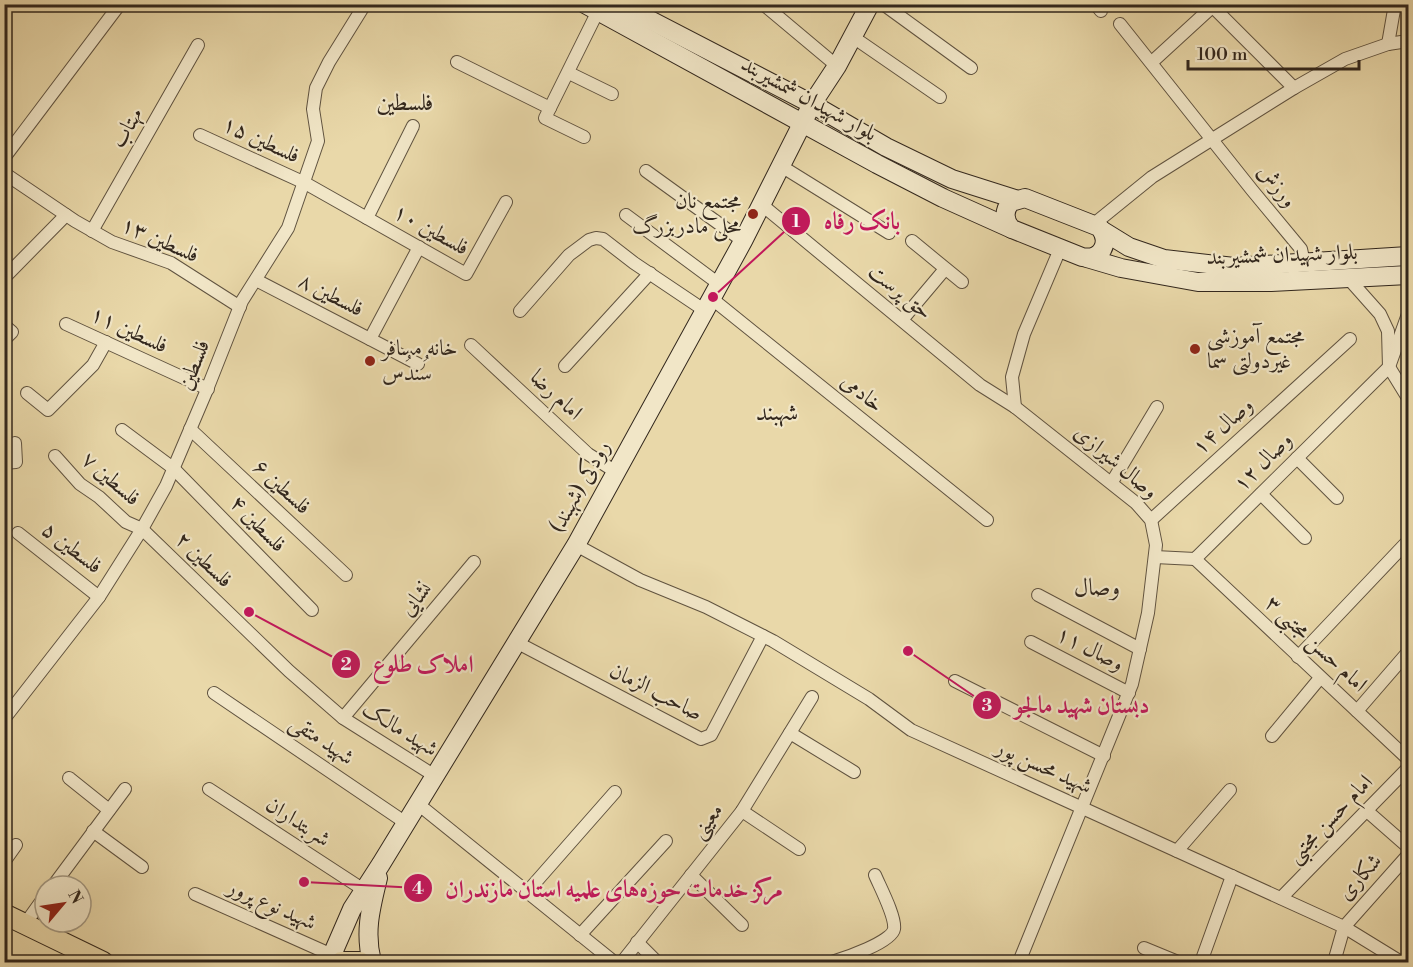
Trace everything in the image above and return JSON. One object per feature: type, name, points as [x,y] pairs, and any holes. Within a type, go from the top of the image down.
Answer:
[{"type":"main road","name":"بلوار شهیدان شمشیربند","points":[[620,4],[812,104],[886,147],[952,179],[1015,199],[1029,199],[1099,228],[1129,247],[1164,259],[1234,267],[1408,256]]},
{"type":"main road","points":[[812,104],[837,66],[870,4]]},
{"type":"main road","name":"بلوار شهیدان شمشیربند","points":[[594,7],[877,164],[943,198],[1012,229],[1087,258],[1121,268],[1198,282],[1271,282],[1408,275]]},
{"type":"main road","name":"رودکی (شهبند)","points":[[334,960],[346,921],[364,890],[576,545],[743,241],[812,104]]},
{"type":"main road","points":[[1012,229],[1005,215],[1008,206],[1015,199]]},
{"type":"main road","points":[[1087,258],[1097,255],[1104,247],[1105,242],[1099,228]]},
{"type":"main road","name":"رودکی (شهبند)","points":[[372,963],[368,926],[369,912],[381,864]]},
{"type":"main road","points":[[4,914],[103,963]]},
{"type":"main road","points":[[346,921],[346,929],[356,939],[363,937],[368,926]]},
{"type":"main road","points":[[4,927],[74,963]]},
{"type":"main road","points":[[334,960],[360,963]]},
{"type":"street","points":[[4,158],[120,4]]},
{"type":"street","name":"فلسطین","points":[[5,717],[99,597],[142,530],[174,468],[240,307],[288,228],[318,141],[313,109],[316,88],[329,62],[365,4]]},
{"type":"street","points":[[763,4],[837,66]]},
{"type":"street","points":[[883,4],[971,68]]},
{"type":"street","points":[[1388,44],[1395,4]]},
{"type":"street","points":[[1152,62],[1211,6],[1294,88]]},
{"type":"street","points":[[547,113],[569,73],[594,7]]},
{"type":"street","name":"ورزش","points":[[1120,24],[1301,249],[1304,263]]},
{"type":"street","points":[[853,37],[940,97]]},
{"type":"street","points":[[1099,228],[1152,177],[1294,88],[1345,58],[1388,44],[1408,41]]},
{"type":"street","name":"مهتاب","points":[[92,231],[198,45]]},
{"type":"street","points":[[457,62],[547,113],[584,137]]},
{"type":"street","points":[[569,73],[612,94]]},
{"type":"street","points":[[367,218],[413,126]]},
{"type":"street","name":"فلسطین ۱۵","points":[[200,135],[305,183]]},
{"type":"street","points":[[781,166],[889,233]]},
{"type":"street","points":[[646,171],[743,241]]},
{"type":"street","name":"فلسطین ۱۳","points":[[4,172],[112,243],[171,263],[240,307]]},
{"type":"street","name":"فلسطین ۱۰","points":[[305,183],[466,273],[506,202]]},
{"type":"street","name":"حق پرست","points":[[762,205],[980,385],[1015,407]]},
{"type":"street","points":[[4,278],[66,214]]},
{"type":"street","points":[[626,215],[711,297]]},
{"type":"street","points":[[520,311],[569,255],[589,240],[596,238],[603,239],[650,273],[711,297]]},
{"type":"street","points":[[912,241],[962,282]]},
{"type":"street","points":[[370,339],[419,247]]},
{"type":"street","points":[[1015,407],[1012,377],[1024,334],[1060,249]]},
{"type":"street","points":[[902,320],[945,269]]},
{"type":"street","points":[[565,366],[650,273]]},
{"type":"street","points":[[1348,278],[1380,314],[1388,331],[1389,367],[1408,398]]},
{"type":"street","name":"فلسطین ۸","points":[[256,280],[418,364]]},
{"type":"street","name":"خادمی","points":[[711,297],[987,520]]},
{"type":"street","points":[[1389,367],[1408,314]]},
{"type":"street","name":"فلسطین ۱۱","points":[[66,324],[208,389]]},
{"type":"street","points":[[4,325],[12,332],[4,340]]},
{"type":"street","name":"وصال ۱۴","points":[[1151,520],[1350,339]]},
{"type":"street","points":[[27,393],[48,411],[93,365],[106,342]]},
{"type":"street","name":"امام رضا","points":[[471,345],[588,453],[616,472]]},
{"type":"street","name":"وصال ۱۲","points":[[1195,559],[1389,367]]},
{"type":"street","name":"وصال شیرازی","points":[[1015,407],[1136,503],[1151,520],[1156,544],[1148,613],[1129,693],[1019,963]]},
{"type":"street","points":[[1112,482],[1157,407]]},
{"type":"street","name":"فلسطین ۶","points":[[190,429],[346,575]]},
{"type":"street","name":"فلسطین ۴","points":[[122,430],[174,468],[312,610]]},
{"type":"street","points":[[4,463],[16,462],[15,443]]},
{"type":"street","name":"فلسطین ۷","points":[[55,456],[80,484],[99,496],[126,522],[142,530]]},
{"type":"street","points":[[1297,458],[1337,498]]},
{"type":"street","points":[[1261,494],[1305,538]]},
{"type":"street","name":"فلسطین ۲","points":[[142,530],[289,671]]},
{"type":"street","name":"فلسطین ۵","points":[[18,533],[99,597]]},
{"type":"street","points":[[1298,657],[1408,541]]},
{"type":"street","name":"شهید محسن پور","points":[[576,545],[640,580],[706,607],[763,636],[836,678],[911,730],[1344,927],[1401,963]]},
{"type":"street","points":[[1155,557],[1195,559]]},
{"type":"street","name":"امام حسن مجتبی ۳","points":[[1195,559],[1408,759]]},
{"type":"street","name":"نشایی","points":[[343,718],[474,562]]},
{"type":"street","points":[[1038,596],[1140,649]]},
{"type":"street","name":"صاحب الزمان","points":[[516,642],[701,739],[711,735],[763,636]]},
{"type":"street","name":"وصال ۱۱","points":[[1031,642],[1129,693]]},
{"type":"street","points":[[1357,711],[1408,652]]},
{"type":"street","name":"شهید مالک","points":[[289,671],[343,718],[435,776]]},
{"type":"street","points":[[1272,736],[1320,678]]},
{"type":"street","points":[[955,681],[1104,756]]},
{"type":"street","name":"شهید متقی","points":[[214,693],[406,823]]},
{"type":"street","name":"معینی","points":[[621,963],[742,811],[812,697]]},
{"type":"street","points":[[790,733],[854,772]]},
{"type":"street","name":"امام حسن مجتبی","points":[[1281,898],[1408,768]]},
{"type":"street","points":[[69,778],[109,810]]},
{"type":"street","points":[[62,874],[125,789]]},
{"type":"street","name":"شربتداران","points":[[209,789],[364,890]]},
{"type":"street","points":[[1177,851],[1230,790]]},
{"type":"street","points":[[526,892],[615,792]]},
{"type":"street","points":[[418,804],[614,963]]},
{"type":"street","points":[[742,811],[799,849]]},
{"type":"street","points":[[1367,811],[1408,847]]},
{"type":"street","points":[[93,831],[142,867]]},
{"type":"street","points":[[580,935],[666,841]]},
{"type":"street","points":[[4,862],[16,845]]},
{"type":"street","name":"شکاری","points":[[1344,927],[1408,855]]},
{"type":"street","points":[[692,874],[742,925]]},
{"type":"street","points":[[832,963],[862,957],[890,937],[894,929],[893,919],[875,875]]},
{"type":"street","points":[[1202,963],[1232,876]]},
{"type":"street","name":"شهید نوع پرور","points":[[195,894],[334,960]]},
{"type":"street","points":[[24,924],[33,912]]},
{"type":"street","points":[[1334,963],[1344,927]]},
{"type":"street","points":[[638,942],[657,963]]},
{"type":"street","points":[[1144,948],[1178,963]]},
{"type":"place","name":"مجتمع نان محلی مادربزرگ","points":[[753,214]]},
{"type":"place","name":"بانک رفاه","points":[[713,297]]},
{"type":"place","name":"مجتمع آموزشی غیردولتی سما","points":[[1195,349]]},
{"type":"place","name":"خانه مسافر سُندُس","points":[[370,361]]},
{"type":"place","name":"املاک طلوع","points":[[249,612]]},
{"type":"place","name":"دبستان شهید مالجو","points":[[908,651]]},
{"type":"place","name":"مرکز خدمات حوزه‌های علمیه استان مازندران","points":[[304,882]]},
{"type":"district","name":"فلسطین","points":[[405,103]]},
{"type":"district","name":"شهبند","points":[[777,413]]},
{"type":"district","name":"وصال","points":[[1097,588]]}]
